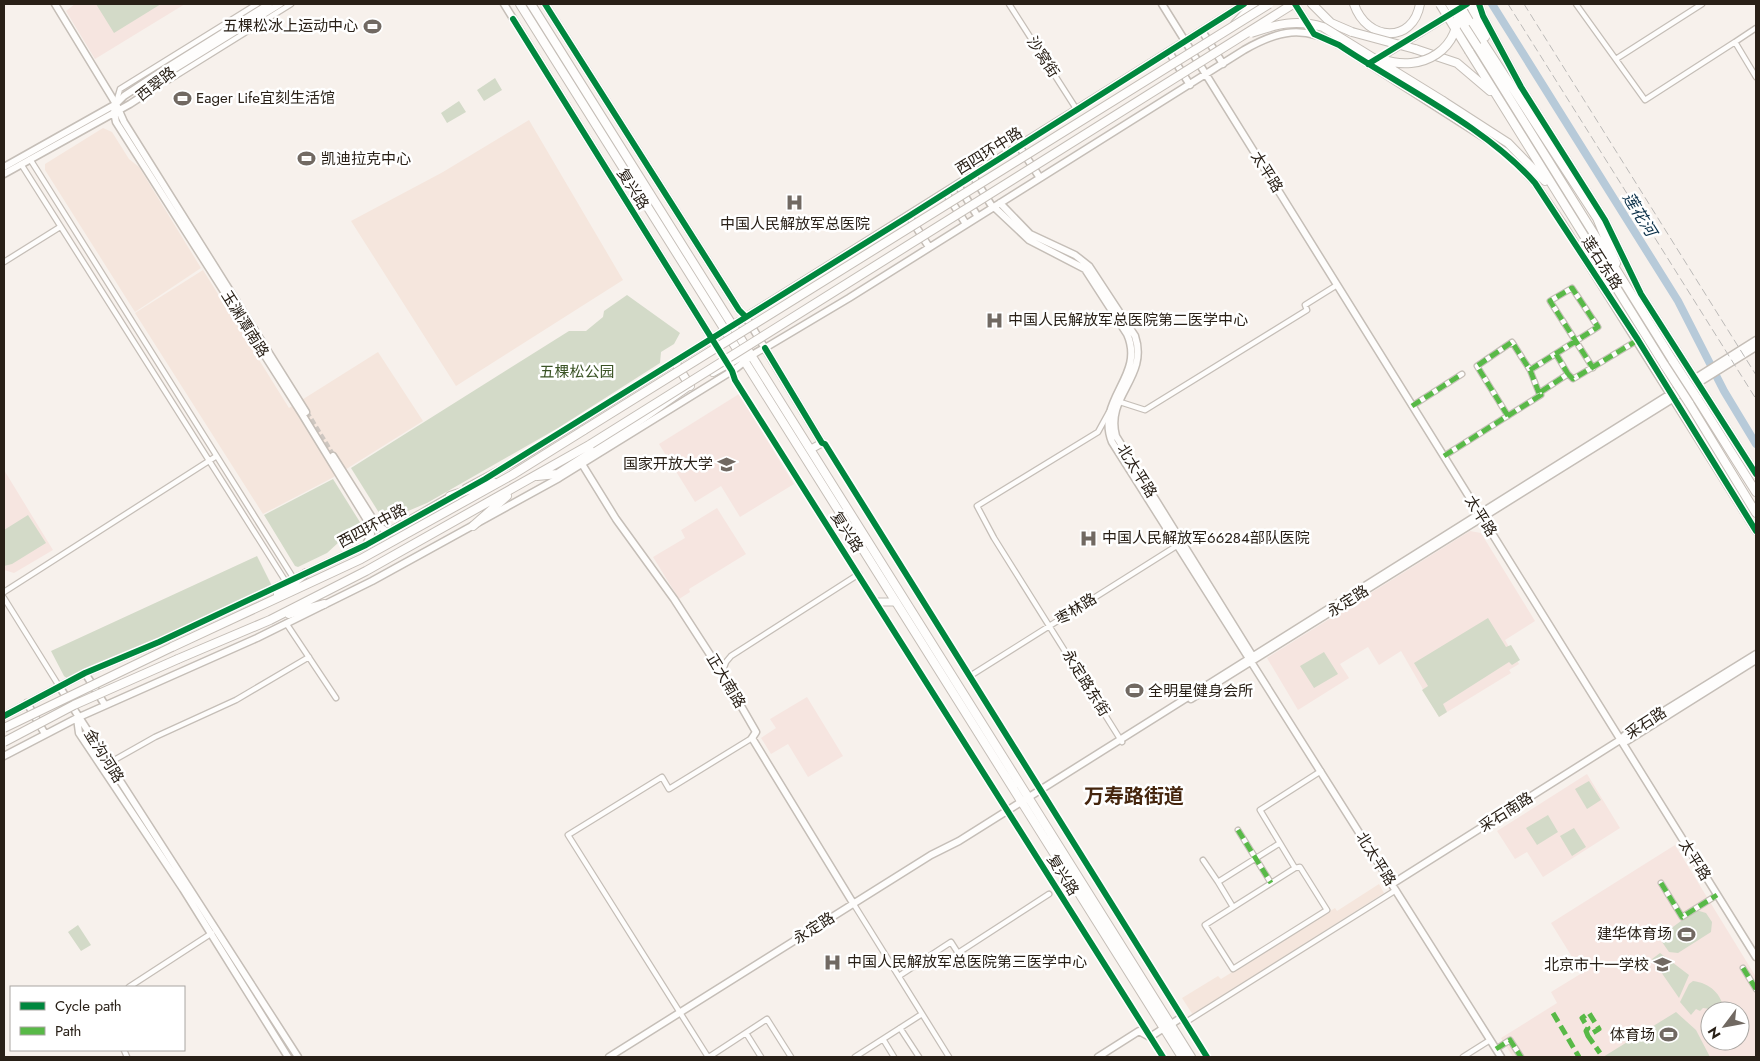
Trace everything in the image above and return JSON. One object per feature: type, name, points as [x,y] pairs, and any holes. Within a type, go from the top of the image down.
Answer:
[{"type":"highway","name":"复兴路","points":[[520,4],[895,602],[1026,800]]},
{"type":"highway","name":"复兴路","points":[[531,4],[811,449],[1167,1027],[1182,1057]]},
{"type":"highway","points":[[1230,28],[1254,4]]},
{"type":"highway","name":"西四环中路","points":[[4,728],[361,559],[512,475],[1269,4]]},
{"type":"highway","points":[[4,742],[74,706],[270,620],[366,571],[520,486],[591,444],[1294,4]]},
{"type":"highway","points":[[1312,4],[1331,23],[1352,32],[1449,59],[1467,69],[1502,105]]},
{"type":"highway","points":[[1354,4],[1364,24],[1382,33],[1395,33],[1406,28],[1416,16],[1420,4]]},
{"type":"highway","name":"莲石东路","points":[[1440,4],[1756,513]]},
{"type":"highway","name":"莲石东路","points":[[1450,4],[1756,492]]},
{"type":"highway","points":[[1364,51],[1404,64],[1427,60],[1442,50],[1453,34],[1458,4]]},
{"type":"highway","points":[[1458,4],[1471,18],[1496,62],[1597,218],[1622,279]]},
{"type":"highway","points":[[1469,4],[1471,18]]},
{"type":"highway","points":[[1238,38],[1278,24],[1308,22],[1323,27],[1508,143],[1560,198]]},
{"type":"highway","points":[[536,476],[558,474],[690,386],[751,353]]},
{"type":"highway","points":[[675,362],[690,386]]},
{"type":"highway","points":[[450,496],[512,475]]},
{"type":"highway","points":[[473,526],[520,486]]},
{"type":"highway","points":[[264,604],[306,573]]},
{"type":"highway","points":[[270,620],[324,604]]},
{"type":"highway","name":"复兴路","points":[[1167,1027],[1191,1057]]},
{"type":"main road","points":[[811,449],[822,443]]},
{"type":"main road","points":[[877,602],[895,602]]},
{"type":"street","name":"玉渊潭南路","points":[[54,4],[124,122],[306,412]]},
{"type":"street","points":[[116,108],[120,89],[257,4]]},
{"type":"street","name":"西翠路","points":[[116,108],[124,96],[269,4]]},
{"type":"street","name":"西翠路","points":[[4,167],[19,161],[150,91],[172,70],[280,4]]},
{"type":"street","points":[[162,80],[168,80],[291,4]]},
{"type":"street","name":"复兴路","points":[[504,4],[712,339]]},
{"type":"street","name":"复兴路","points":[[545,4],[765,348]]},
{"type":"street","name":"沙窝街","points":[[1009,4],[1077,110]]},
{"type":"street","points":[[1162,4],[1185,41]]},
{"type":"street","name":"西四环中路","points":[[4,716],[85,673],[159,642],[389,533],[450,496],[516,460],[675,362],[1244,4]]},
{"type":"street","points":[[1294,4],[1314,34]]},
{"type":"street","points":[[751,353],[765,348],[1223,64],[1270,37],[1284,32],[1314,34],[1340,45],[1368,64],[1469,4]]},
{"type":"street","name":"莲石东路","points":[[1479,4],[1521,87],[1605,220],[1629,273],[1756,474]]},
{"type":"street","points":[[1576,4],[1645,100],[1756,28]]},
{"type":"street","points":[[1616,59],[1702,4]]},
{"type":"street","points":[[1202,31],[1223,64]]},
{"type":"street","name":"太平路","points":[[1185,41],[1756,957]]},
{"type":"street","points":[[1734,42],[1756,76]]},
{"type":"street","points":[[1169,52],[1190,85]]},
{"type":"street","name":"莲石东路","points":[[1368,64],[1492,142],[1521,166],[1546,198],[1638,340],[1756,531]]},
{"type":"street","name":"玉渊潭南路","points":[[116,108],[116,122],[134,152],[155,181],[370,525],[371,534],[366,545]]},
{"type":"street","points":[[1020,146],[1040,178]]},
{"type":"street","points":[[28,156],[215,457],[294,579]]},
{"type":"street","points":[[19,161],[208,462],[286,582]]},
{"type":"street","name":"西翠路","points":[[4,174],[19,161]]},
{"type":"street","name":"北太平路","points":[[973,176],[996,206],[1030,234],[1076,255],[1090,266],[1135,336],[1138,347],[1137,364],[1109,411],[1108,423],[1112,442],[1179,544],[1501,1057]]},
{"type":"street","points":[[958,185],[978,217]]},
{"type":"street","points":[[946,193],[966,224]]},
{"type":"street","points":[[909,216],[929,247]]},
{"type":"street","points":[[4,262],[60,227]]},
{"type":"street","points":[[1116,400],[1145,410],[1307,310],[1305,305],[1337,285]]},
{"type":"street","points":[[1530,370],[1556,354],[1576,341],[1598,327],[1572,288],[1550,301],[1576,341],[1593,368]]},
{"type":"street","points":[[1556,354],[1573,379],[1638,340]]},
{"type":"street","points":[[1717,368],[1756,340]]},
{"type":"street","points":[[1444,456],[1508,416],[1541,395],[1530,370],[1512,342],[1476,366],[1508,416]]},
{"type":"street","points":[[1717,368],[1756,347]]},
{"type":"street","points":[[765,348],[822,443]]},
{"type":"street","points":[[4,756],[77,718],[286,623],[473,526],[582,464],[742,359]]},
{"type":"street","name":"永定路","points":[[609,1057],[853,903],[1026,800],[1250,658],[1717,368]]},
{"type":"street","points":[[1412,406],[1462,374]]},
{"type":"street","points":[[1539,393],[1568,374]]},
{"type":"street","name":"北太平路","points":[[1116,400],[1113,423],[1116,436],[1179,544]]},
{"type":"street","name":"永定路东街","points":[[1109,411],[1098,432],[977,506],[994,538],[1121,740]]},
{"type":"street","points":[[333,456],[376,524],[389,533]]},
{"type":"street","points":[[4,592],[215,457]]},
{"type":"street","name":"正大南路","points":[[582,464],[616,519],[674,599],[722,673],[756,732],[752,738],[853,903]]},
{"type":"street","name":"枣林路","points":[[970,676],[1179,544]]},
{"type":"street","points":[[722,673],[726,662],[731,656],[859,574]]},
{"type":"street","points":[[4,598],[77,718]]},
{"type":"street","points":[[286,623],[336,698]]},
{"type":"street","name":"采石路","points":[[1620,740],[1625,735],[1756,654]]},
{"type":"street","points":[[109,763],[156,737],[236,700],[309,657]]},
{"type":"street","name":"采石路","points":[[1620,740],[1627,740],[1756,660]]},
{"type":"street","points":[[85,673],[105,705]]},
{"type":"street","points":[[27,703],[45,734]]},
{"type":"street","name":"金沟河路","points":[[77,718],[88,728],[298,1057]]},
{"type":"street","name":"金沟河路","points":[[77,718],[79,733],[183,889],[288,1057]]},
{"type":"street","points":[[752,738],[669,789],[662,777],[568,835],[708,1057],[767,1019],[791,1057]]},
{"type":"street","name":"采石南路","points":[[1394,887],[1620,740]]},
{"type":"street","points":[[1295,868],[1260,810],[1321,771]]},
{"type":"street","points":[[1238,830],[1271,883]]},
{"type":"street","points":[[1218,882],[1280,843]]},
{"type":"street","points":[[1203,860],[1233,907]]},
{"type":"street","points":[[1300,867],[1327,910],[1233,969],[1205,925],[1295,868],[1300,867]]},
{"type":"street","points":[[1661,884],[1682,917],[1717,895]]},
{"type":"street","points":[[1098,1057],[1139,1031],[1150,1037],[1184,1020],[1394,887]]},
{"type":"street","points":[[898,976],[951,942],[958,953],[1049,894]]},
{"type":"street","points":[[853,903],[950,1057]]},
{"type":"street","points":[[131,986],[217,930]]},
{"type":"street","points":[[1744,968],[1756,989]]},
{"type":"street","points":[[855,1057],[861,1056],[882,1039],[922,1014]]},
{"type":"street","points":[[900,1028],[919,1057]]},
{"type":"street","points":[[746,1033],[760,1057]]},
{"type":"street","points":[[882,1039],[894,1057]]},
{"type":"street","points":[[1464,1057],[1490,1040]]},
{"type":"street","points":[[1496,1049],[1510,1040],[1521,1057]]},
{"type":"shaded area","points":[[75,4],[185,4],[95,59],[66,11]]},
{"type":"shaded area","points":[[529,120],[623,280],[456,386],[351,221],[443,172]]},
{"type":"shaded area","points":[[103,128],[112,132],[129,159],[139,167],[201,268],[135,312],[45,170],[45,164]]},
{"type":"shaded area","points":[[203,270],[289,408],[378,352],[423,421],[332,478],[263,514],[135,313]]},
{"type":"shaded area","name":"国家开放大学","points":[[739,394],[794,484],[740,517],[721,486],[695,502],[659,444]]},
{"type":"shaded area","points":[[4,470],[53,550],[14,573],[4,570]]},
{"type":"shaded area","points":[[717,508],[746,554],[689,589],[690,592],[679,599],[653,557],[685,538],[681,530]]},
{"type":"shaded area","points":[[1470,531],[1481,533],[1535,621],[1505,640],[1519,664],[1509,670],[1511,673],[1439,717],[1401,651],[1379,665],[1368,647],[1340,664],[1349,678],[1298,710],[1267,658]]},
{"type":"shaded area","points":[[807,697],[843,756],[808,777],[788,744],[771,754],[761,738],[776,728],[770,719]]},
{"type":"shaded area","points":[[1587,774],[1620,828],[1543,877],[1527,852],[1515,859],[1497,831]]},
{"type":"shaded area","name":"北京市十一学校","points":[[1675,845],[1756,977],[1756,1057],[1513,1057],[1501,1038],[1557,1003],[1551,992],[1582,973],[1551,923]]},
{"type":"shaded area","points":[[1379,884],[1384,893],[1193,1015],[1182,998],[1218,976],[1221,979],[1335,908],[1337,911]]},
{"type":"green space","points":[[96,4],[161,4],[114,33]]},
{"type":"green space","points":[[495,78],[502,90],[484,101],[477,90]]},
{"type":"green space","points":[[459,101],[466,112],[447,123],[441,113]]},
{"type":"green space","name":"五棵松公园","points":[[627,295],[680,333],[674,344],[661,352],[660,363],[558,428],[427,503],[389,519],[381,516],[351,468],[569,331],[586,331],[603,317],[604,311]]},
{"type":"green space","points":[[333,479],[363,527],[356,534],[339,542],[327,553],[298,567],[295,566],[264,515]]},
{"type":"green space","points":[[28,515],[46,543],[12,564],[4,566],[4,530]]},
{"type":"green space","points":[[257,556],[271,586],[68,679],[64,676],[51,651]]},
{"type":"green space","points":[[1488,618],[1506,647],[1511,645],[1520,660],[1512,665],[1509,662],[1443,704],[1447,712],[1439,717],[1422,690],[1428,686],[1414,663]]},
{"type":"green space","points":[[1324,652],[1338,674],[1314,688],[1300,666]]},
{"type":"green space","points":[[1589,781],[1601,800],[1587,809],[1575,789]]},
{"type":"green space","points":[[1548,815],[1558,832],[1537,845],[1526,828]]},
{"type":"green space","points":[[1574,828],[1586,847],[1572,856],[1560,836]]},
{"type":"green space","name":"建华体育场","points":[[1696,910],[1706,913],[1712,922],[1711,932],[1678,953],[1669,952],[1662,942],[1662,935]]},
{"type":"green space","points":[[78,925],[91,945],[81,951],[68,932]]},
{"type":"green space","points":[[1660,953],[1689,975],[1679,998],[1652,959]]},
{"type":"green space","points":[[1693,981],[1705,984],[1714,990],[1722,1001],[1700,1001],[1700,1011],[1696,1009],[1691,1015],[1680,1002],[1689,984]]},
{"type":"green space","name":"体育场","points":[[1676,1012],[1696,1030],[1700,1038],[1700,1051],[1707,1051],[1710,1057],[1603,1057]]},
{"type":"waterway","name":"莲花河","points":[[1492,4],[1678,301],[1724,391],[1756,444]]},
{"type":"tunnel","points":[[306,412],[333,456]]},
{"type":"railway","points":[[1508,4],[1756,399]]},
{"type":"railway","points":[[1524,4],[1756,375]]},
{"type":"marked path","points":[[1530,370],[1598,327],[1572,288],[1550,301],[1593,368]]},
{"type":"marked path","points":[[1444,456],[1541,395],[1539,393],[1568,374],[1573,379],[1638,340]]},
{"type":"marked path","points":[[1508,416],[1477,366],[1512,342],[1530,370],[1539,393]]},
{"type":"marked path","points":[[1556,354],[1568,374]]},
{"type":"marked path","points":[[1412,406],[1462,374]]},
{"type":"marked path","points":[[1238,830],[1271,883]]},
{"type":"marked path","points":[[1661,883],[1682,917],[1717,895]]},
{"type":"marked path","points":[[1743,968],[1756,989]]},
{"type":"marked path","points":[[1553,1013],[1579,1057]]},
{"type":"marked path","points":[[1588,1036],[1586,1031],[1588,1028],[1582,1018],[1589,1013],[1599,1029],[1588,1036],[1600,1053]]},
{"type":"marked path","points":[[1496,1049],[1510,1040],[1521,1057]]},
{"type":"cycle path","points":[[545,4],[739,310],[746,317]]},
{"type":"cycle path","points":[[4,716],[85,673],[159,642],[366,545],[485,479],[909,216],[1244,4]]},
{"type":"cycle path","points":[[1295,4],[1314,34],[1339,45],[1468,126],[1515,162],[1535,183],[1638,340],[1756,531]]},
{"type":"cycle path","points":[[1368,64],[1467,4]]},
{"type":"cycle path","points":[[1479,4],[1483,16],[1521,87],[1605,220],[1641,294],[1756,474]]},
{"type":"cycle path","points":[[513,19],[732,371],[735,380],[1163,1057]]},
{"type":"cycle path","points":[[765,348],[822,443],[825,444],[1207,1057]]},
{"type":"place","name":"五棵松冰上运动中心","points":[[372,26]]},
{"type":"place","name":"Eager Life宜刻生活馆","points":[[182,98]]},
{"type":"place","name":"凯迪拉克中心","points":[[307,159]]},
{"type":"place","name":"中国人民解放军总医院","points":[[795,203]]},
{"type":"place","name":"中国人民解放军总医院第二医学中心","points":[[994,320]]},
{"type":"place","name":"国家开放大学","points":[[727,464]]},
{"type":"place","name":"中国人民解放军66284部队医院","points":[[1088,538]]},
{"type":"place","name":"全明星健身会所","points":[[1134,691]]},
{"type":"place","name":"建华体育场","points":[[1686,934]]},
{"type":"place","name":"中国人民解放军总医院第三医学中心","points":[[833,962]]},
{"type":"place","name":"北京市十一学校","points":[[1663,965]]},
{"type":"place","name":"体育场","points":[[1669,1035]]},
{"type":"district","name":"万寿路街道","points":[[1134,796]]}]
